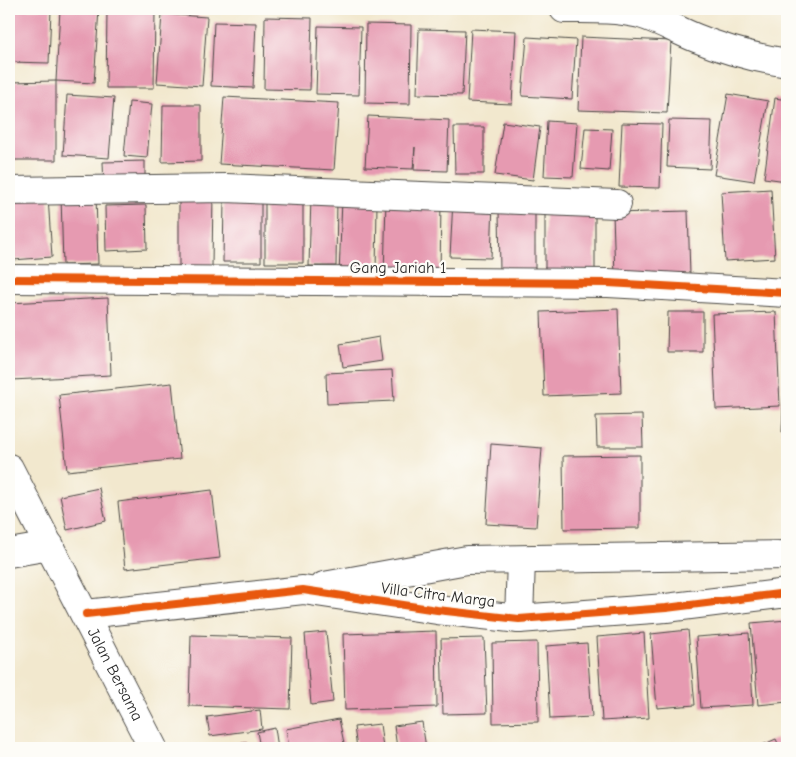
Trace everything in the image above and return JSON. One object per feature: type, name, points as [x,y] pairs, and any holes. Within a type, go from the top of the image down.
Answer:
[{"type":"street","points":[[564,9],[609,10],[638,14],[668,23],[694,38],[742,54],[787,63]]},
{"type":"street","points":[[9,191],[226,188],[617,204]]},
{"type":"street","name":"Gang Jariah 1","points":[[9,279],[608,283],[787,293]]},
{"type":"street","name":"Jalan Bersama","points":[[9,468],[86,614],[153,748]]},
{"type":"street","points":[[9,553],[50,546]]},
{"type":"street","points":[[303,590],[467,560],[787,555]]},
{"type":"street","points":[[519,619],[521,560]]},
{"type":"street","name":"Villa Citra Marga","points":[[86,614],[303,590],[437,610],[519,619],[666,608],[787,593]]},
{"type":"building","points":[[9,9],[51,9],[49,63],[9,62]]},
{"type":"building","points":[[60,9],[99,9],[94,83],[56,81]]},
{"type":"building","points":[[730,9],[782,9],[782,14],[730,11]]},
{"type":"building","points":[[107,10],[155,10],[154,88],[106,88]]},
{"type":"building","points":[[162,14],[207,17],[202,86],[157,83]]},
{"type":"building","points":[[265,17],[312,18],[310,90],[264,89]]},
{"type":"building","points":[[214,22],[256,23],[253,88],[211,86]]},
{"type":"building","points":[[366,24],[411,25],[410,104],[365,103]]},
{"type":"building","points":[[318,26],[361,27],[359,95],[316,94]]},
{"type":"building","points":[[419,29],[465,30],[462,95],[417,94]]},
{"type":"building","points":[[471,29],[516,31],[512,104],[467,102]]},
{"type":"building","points":[[527,37],[576,40],[572,99],[522,96]]},
{"type":"building","points":[[581,37],[671,41],[667,113],[578,110]]},
{"type":"building","points":[[56,81],[56,160],[9,160],[9,82]]},
{"type":"building","points":[[728,94],[768,101],[754,181],[714,175]]},
{"type":"building","points":[[67,95],[114,98],[109,158],[63,155]]},
{"type":"building","points":[[224,97],[339,103],[334,170],[219,164]]},
{"type":"building","points":[[775,98],[787,100],[787,181],[764,178]]},
{"type":"building","points":[[129,102],[152,104],[147,158],[124,156]]},
{"type":"building","points":[[163,105],[201,105],[201,161],[162,162]]},
{"type":"building","points":[[368,116],[449,120],[447,171],[414,170],[415,147],[413,169],[365,167]]},
{"type":"building","points":[[669,120],[712,121],[710,169],[667,167]]},
{"type":"building","points":[[547,121],[577,123],[573,177],[544,176]]},
{"type":"building","points":[[503,122],[540,127],[533,180],[495,175]]},
{"type":"building","points":[[622,123],[662,124],[660,188],[619,187]]},
{"type":"building","points":[[454,127],[484,127],[484,174],[455,174]]},
{"type":"building","points":[[585,128],[612,129],[609,171],[581,169]]},
{"type":"building","points":[[145,161],[145,187],[104,188],[103,162]]},
{"type":"building","points":[[771,189],[775,258],[725,261],[721,192]]},
{"type":"building","points":[[179,190],[213,190],[212,268],[179,268]]},
{"type":"building","points":[[96,195],[98,264],[63,265],[61,196]]},
{"type":"building","points":[[303,195],[303,263],[265,263],[265,196]]},
{"type":"building","points":[[48,197],[52,257],[13,260],[10,199]]},
{"type":"building","points":[[311,197],[337,198],[336,266],[309,266]]},
{"type":"building","points":[[261,198],[261,262],[223,262],[224,199]]},
{"type":"building","points":[[386,199],[441,199],[440,279],[384,278]]},
{"type":"building","points":[[342,200],[377,201],[376,275],[339,275]]},
{"type":"building","points":[[453,200],[493,201],[491,258],[450,257]]},
{"type":"building","points":[[146,205],[147,249],[106,251],[105,206]]},
{"type":"building","points":[[545,207],[595,207],[595,274],[545,274]]},
{"type":"building","points":[[535,208],[535,272],[500,272],[499,209]]},
{"type":"building","points":[[688,211],[690,275],[615,277],[613,213]]},
{"type":"building","points":[[787,238],[787,261],[784,260]]},
{"type":"building","points":[[108,298],[111,375],[12,380],[9,303]]},
{"type":"building","points":[[618,309],[621,393],[544,396],[541,312]]},
{"type":"building","points":[[668,312],[703,312],[703,352],[667,352]]},
{"type":"building","points":[[776,312],[780,406],[716,409],[712,314]]},
{"type":"building","points":[[786,336],[787,432],[782,432]]},
{"type":"building","points":[[379,337],[382,361],[343,367],[340,344]]},
{"type":"building","points":[[392,370],[394,401],[327,404],[326,373]]},
{"type":"building","points":[[172,383],[180,459],[67,471],[59,395]]},
{"type":"building","points":[[642,415],[643,447],[597,447],[596,416]]},
{"type":"building","points":[[491,444],[542,448],[536,527],[486,524]]},
{"type":"building","points":[[640,455],[640,528],[564,529],[563,456]]},
{"type":"building","points":[[99,488],[106,521],[67,530],[60,496]]},
{"type":"building","points":[[212,490],[220,558],[125,569],[118,502]]},
{"type":"building","points":[[787,620],[787,702],[758,705],[751,623]]},
{"type":"building","points":[[688,630],[695,705],[657,708],[651,634]]},
{"type":"building","points":[[436,631],[437,707],[345,710],[343,634]]},
{"type":"building","points":[[326,632],[333,702],[311,705],[305,634]]},
{"type":"building","points":[[644,633],[649,718],[602,721],[597,637]]},
{"type":"building","points":[[749,633],[753,705],[701,708],[696,637]]},
{"type":"building","points":[[191,635],[292,638],[290,709],[189,706]]},
{"type":"building","points":[[484,638],[487,713],[443,714],[441,639]]},
{"type":"building","points":[[537,642],[538,722],[493,723],[492,643]]},
{"type":"building","points":[[587,643],[592,717],[550,719],[546,646]]},
{"type":"building","points":[[260,710],[262,729],[210,736],[207,717]]},
{"type":"building","points":[[339,719],[345,748],[289,748],[286,729]]},
{"type":"building","points":[[422,722],[426,748],[397,748],[394,726]]},
{"type":"building","points":[[380,724],[383,748],[357,748],[354,727]]},
{"type":"building","points":[[275,728],[278,748],[260,748],[257,732]]},
{"type":"building","points":[[776,739],[780,748],[755,748]]},
{"type":"building","points":[[247,742],[248,748],[223,748],[223,746]]},
{"type":"cycle path","points":[[9,279],[608,283],[787,293]]},
{"type":"cycle path","points":[[86,614],[303,590],[437,610],[519,619],[666,608],[787,593]]}]
